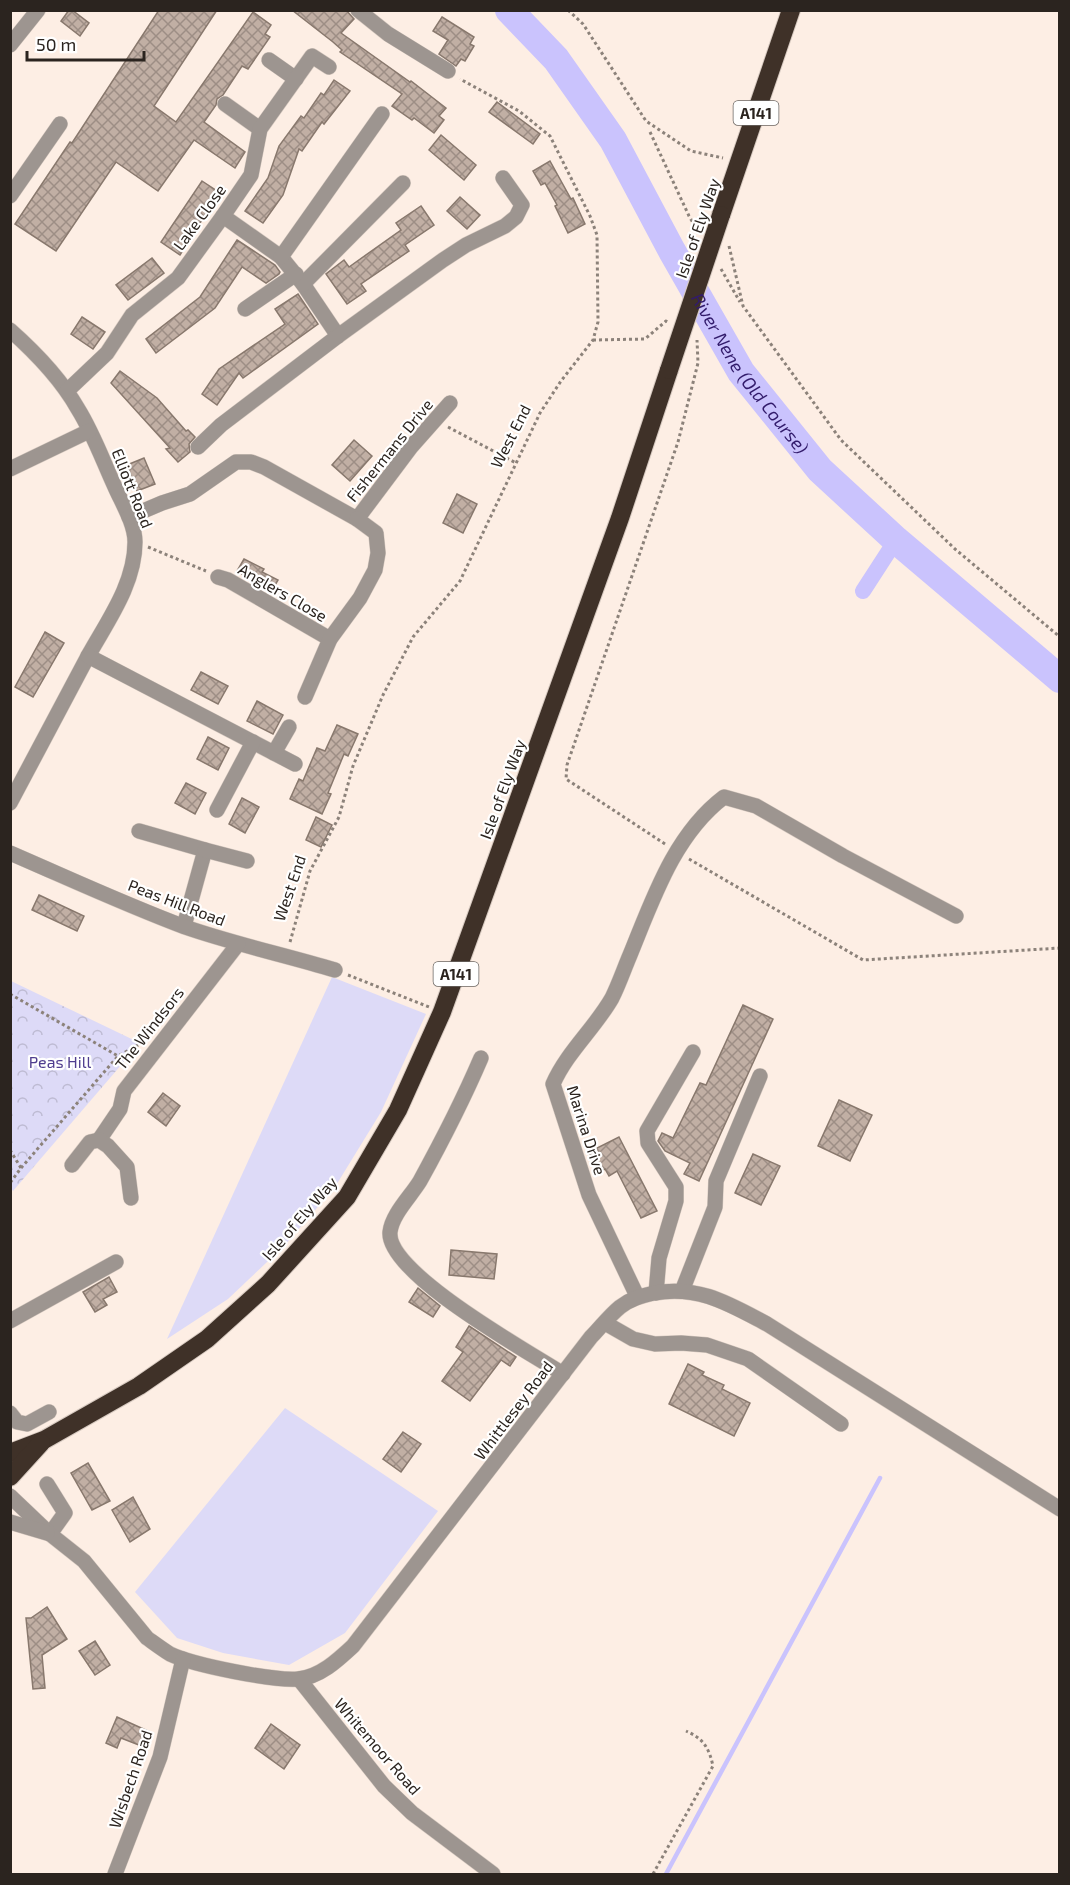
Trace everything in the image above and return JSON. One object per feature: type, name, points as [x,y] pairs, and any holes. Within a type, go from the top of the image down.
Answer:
[{"type":"highway","name":"Isle of Ely Way","points":[[10,1454],[44,1440],[139,1386],[207,1339],[268,1284],[347,1197],[398,1110],[442,1012],[620,518],[791,10]]},
{"type":"highway","name":"Isle of Ely Way","points":[[10,1477],[44,1440]]},
{"type":"street","points":[[10,45],[38,10]]},
{"type":"street","points":[[358,10],[388,34],[448,71]]},
{"type":"street","name":"Lake Close","points":[[67,391],[107,353],[132,315],[178,278],[250,175],[260,129],[312,56],[329,67]]},
{"type":"street","points":[[269,60],[296,79]]},
{"type":"street","points":[[225,104],[260,129]]},
{"type":"street","points":[[281,257],[382,114]]},
{"type":"street","points":[[10,195],[60,124]]},
{"type":"street","points":[[198,447],[221,424],[443,260],[466,245],[505,226],[516,217],[522,205],[503,178]]},
{"type":"street","points":[[245,309],[299,279],[403,183]]},
{"type":"street","points":[[223,216],[281,257],[338,336]]},
{"type":"street","name":"Elliott Road","points":[[10,330],[32,349],[67,391],[80,411],[129,517],[135,541],[128,580],[105,628],[10,803]]},
{"type":"street","name":"Fishermans Drive","points":[[357,519],[411,447],[450,403]]},
{"type":"street","points":[[10,469],[89,431]]},
{"type":"street","name":"Fishermans Drive","points":[[129,517],[190,494],[236,462],[251,462],[357,519],[376,533],[378,553],[375,570],[360,598],[330,639]]},
{"type":"street","name":"Anglers Close","points":[[218,577],[228,580],[330,639]]},
{"type":"street","points":[[305,697],[330,639]]},
{"type":"street","points":[[88,656],[295,764]]},
{"type":"street","points":[[274,753],[289,728]]},
{"type":"street","points":[[218,810],[253,742]]},
{"type":"street","name":"Marina Drive","points":[[637,1296],[589,1195],[558,1103],[554,1084],[561,1066],[601,1018],[614,994],[676,851],[706,810],[724,797],[756,806],[843,856],[956,916]]},
{"type":"street","points":[[139,831],[247,861]]},
{"type":"street","points":[[184,926],[205,850]]},
{"type":"street","name":"Peas Hill Road","points":[[10,854],[184,926],[238,944],[286,955],[335,970]]},
{"type":"street","name":"The Windsors","points":[[72,1166],[90,1142],[99,1140],[120,1109],[124,1091],[238,944]]},
{"type":"street","points":[[656,1293],[659,1258],[676,1201],[676,1187],[648,1143],[647,1131],[693,1052]]},
{"type":"street","points":[[481,1058],[419,1182],[390,1230],[390,1242],[412,1270],[451,1303],[563,1374]]},
{"type":"street","points":[[681,1291],[715,1207],[716,1181],[760,1076]]},
{"type":"street","points":[[99,1140],[108,1146],[127,1167],[131,1198]]},
{"type":"street","points":[[10,1321],[116,1262]]},
{"type":"street","name":"Whittlesey Road","points":[[10,1496],[50,1534],[84,1561],[147,1638],[165,1651],[183,1659],[268,1677],[299,1679],[317,1673],[334,1663],[353,1646],[591,1337],[620,1307],[637,1296],[688,1290],[720,1299],[767,1324],[1059,1509]]},
{"type":"street","points":[[605,1323],[633,1339],[655,1344],[707,1345],[747,1359],[841,1424]]},
{"type":"street","points":[[10,1413],[17,1422],[27,1424],[49,1412]]},
{"type":"street","points":[[46,1484],[65,1513],[50,1534]]},
{"type":"street","name":"Whittlesey Road","points":[[10,1522],[50,1534]]},
{"type":"street","name":"Wisbech Road","points":[[115,1875],[160,1757],[183,1659]]},
{"type":"street","name":"Whitemoor Road","points":[[299,1679],[384,1786],[412,1813],[493,1875]]},
{"type":"path","points":[[567,10],[583,24],[645,121],[691,151],[739,162]]},
{"type":"path","name":"West End","points":[[286,955],[310,871],[339,817],[353,766],[383,695],[413,637],[460,581],[540,413],[561,381],[593,340],[598,322],[597,236],[590,216],[550,136],[519,111],[448,71]]},
{"type":"path","points":[[651,132],[689,216],[701,236]]},
{"type":"path","points":[[722,215],[743,306]]},
{"type":"path","points":[[719,266],[743,306],[842,440],[955,549],[1059,637]]},
{"type":"path","points":[[593,340],[645,339],[666,321]]},
{"type":"path","points":[[697,336],[698,363],[678,442],[567,765],[567,779],[676,851],[863,960],[1059,948]]},
{"type":"path","points":[[435,421],[516,463]]},
{"type":"path","points":[[135,541],[218,577]]},
{"type":"path","points":[[335,970],[442,1012]]},
{"type":"path","points":[[10,994],[118,1056],[10,1183]]},
{"type":"path","points":[[10,1150],[21,1168]]},
{"type":"path","points":[[653,1875],[712,1766],[709,1748],[699,1737],[686,1731]]},
{"type":"green space","points":[[332,977],[426,1014],[381,1112],[335,1187],[285,1245],[228,1299],[167,1339]]},
{"type":"green space","name":"Peas Hill","points":[[11,981],[140,1043],[13,1191],[10,1186]]},
{"type":"green space","points":[[285,1408],[438,1511],[345,1633],[289,1665],[223,1653],[177,1638],[135,1592]]},
{"type":"building","points":[[69,10],[89,23],[80,36],[61,21]]},
{"type":"building","points":[[159,10],[217,10],[154,106],[176,122],[253,12],[271,25],[265,34],[270,37],[248,69],[242,66],[223,95],[217,99],[216,105],[204,122],[245,152],[235,168],[194,140],[158,191],[116,162],[56,251],[15,224],[70,142],[72,143]]},
{"type":"building","points":[[292,10],[346,10],[354,19],[341,33],[446,108],[439,116],[444,120],[434,133],[414,118],[412,120],[392,106],[402,94],[340,52],[342,50],[333,42]]},
{"type":"building","points":[[442,17],[474,37],[470,44],[474,46],[465,61],[461,59],[456,66],[439,54],[448,40],[433,31]]},
{"type":"building","points":[[334,80],[350,91],[324,124],[322,122],[302,151],[299,149],[283,195],[263,223],[245,211],[268,178],[279,146],[301,116],[304,118],[321,93],[324,95]]},
{"type":"building","points":[[497,102],[540,134],[533,144],[489,112]]},
{"type":"building","points":[[441,135],[476,165],[464,180],[429,150]]},
{"type":"building","points":[[550,161],[571,199],[573,198],[585,224],[568,233],[545,183],[541,185],[533,171]]},
{"type":"building","points":[[202,181],[217,191],[217,196],[180,255],[161,242]]},
{"type":"building","points":[[460,197],[480,215],[467,229],[447,211]]},
{"type":"building","points":[[421,206],[434,225],[405,245],[409,251],[361,284],[366,291],[347,304],[326,274],[344,260],[349,267],[401,230],[396,223]]},
{"type":"building","points":[[237,240],[275,265],[279,274],[266,283],[242,267],[215,308],[156,353],[146,339],[200,297]]},
{"type":"building","points":[[152,258],[164,273],[128,300],[116,285]]},
{"type":"building","points":[[298,294],[318,324],[243,378],[239,373],[217,405],[202,394],[219,369],[285,324],[275,309]]},
{"type":"building","points":[[82,317],[105,332],[93,349],[71,334]]},
{"type":"building","points":[[120,371],[157,398],[186,431],[188,430],[195,437],[189,444],[190,452],[178,462],[166,449],[170,448],[111,383]]},
{"type":"building","points":[[354,440],[372,456],[350,481],[332,465]]},
{"type":"building","points":[[144,458],[155,484],[137,491],[127,465]]},
{"type":"building","points":[[457,494],[477,504],[463,533],[443,523]]},
{"type":"building","points":[[244,559],[264,569],[262,572],[278,580],[271,592],[237,571]]},
{"type":"building","points":[[45,632],[64,643],[33,697],[15,687]]},
{"type":"building","points":[[201,672],[228,686],[218,704],[191,690]]},
{"type":"building","points":[[257,701],[283,715],[273,734],[247,721]]},
{"type":"building","points":[[337,725],[358,734],[348,756],[344,754],[322,814],[290,799],[299,779],[303,781],[317,748],[325,751]]},
{"type":"building","points":[[208,737],[229,748],[218,770],[197,759]]},
{"type":"building","points":[[186,783],[206,793],[195,814],[175,803]]},
{"type":"building","points":[[242,798],[259,807],[245,833],[229,824]]},
{"type":"building","points":[[316,817],[332,825],[321,847],[306,840]]},
{"type":"building","points":[[39,895],[84,916],[77,931],[32,910]]},
{"type":"building","points":[[743,1005],[773,1019],[699,1181],[684,1174],[690,1163],[665,1151],[658,1141],[662,1133],[673,1138],[700,1083],[706,1085]]},
{"type":"building","points":[[163,1093],[180,1106],[166,1126],[148,1112]]},
{"type":"building","points":[[839,1100],[872,1115],[850,1161],[818,1146]]},
{"type":"building","points":[[619,1137],[657,1211],[641,1218],[617,1171],[609,1176],[605,1169],[599,1172],[589,1152]]},
{"type":"building","points":[[753,1154],[780,1166],[761,1205],[735,1193]]},
{"type":"building","points":[[451,1250],[497,1254],[494,1279],[449,1275]]},
{"type":"building","points":[[109,1277],[117,1292],[103,1299],[107,1305],[95,1312],[83,1292]]},
{"type":"building","points":[[418,1288],[440,1306],[433,1317],[409,1302]]},
{"type":"building","points":[[469,1326],[516,1357],[510,1366],[501,1360],[470,1401],[442,1381],[463,1352],[456,1347]]},
{"type":"building","points":[[688,1364],[704,1372],[702,1375],[724,1385],[722,1389],[750,1403],[734,1436],[669,1404]]},
{"type":"building","points":[[403,1432],[421,1444],[401,1472],[383,1459]]},
{"type":"building","points":[[88,1463],[110,1501],[92,1510],[71,1473]]},
{"type":"building","points":[[133,1497],[150,1529],[130,1542],[112,1510]]},
{"type":"building","points":[[47,1607],[67,1639],[42,1655],[45,1688],[33,1689],[26,1618],[31,1618]]},
{"type":"building","points":[[95,1641],[110,1665],[95,1675],[79,1651]]},
{"type":"building","points":[[117,1717],[150,1732],[144,1747],[121,1738],[117,1748],[106,1743]]},
{"type":"building","points":[[271,1724],[300,1745],[284,1769],[255,1748]]},
{"type":"waterway","name":"River Nene (Old Course)","points":[[509,10],[556,59],[613,140],[672,251],[741,372],[820,470],[896,540],[1060,679]]},
{"type":"waterway","points":[[863,591],[896,540]]},
{"type":"waterway","points":[[666,1874],[880,1478]]}]
